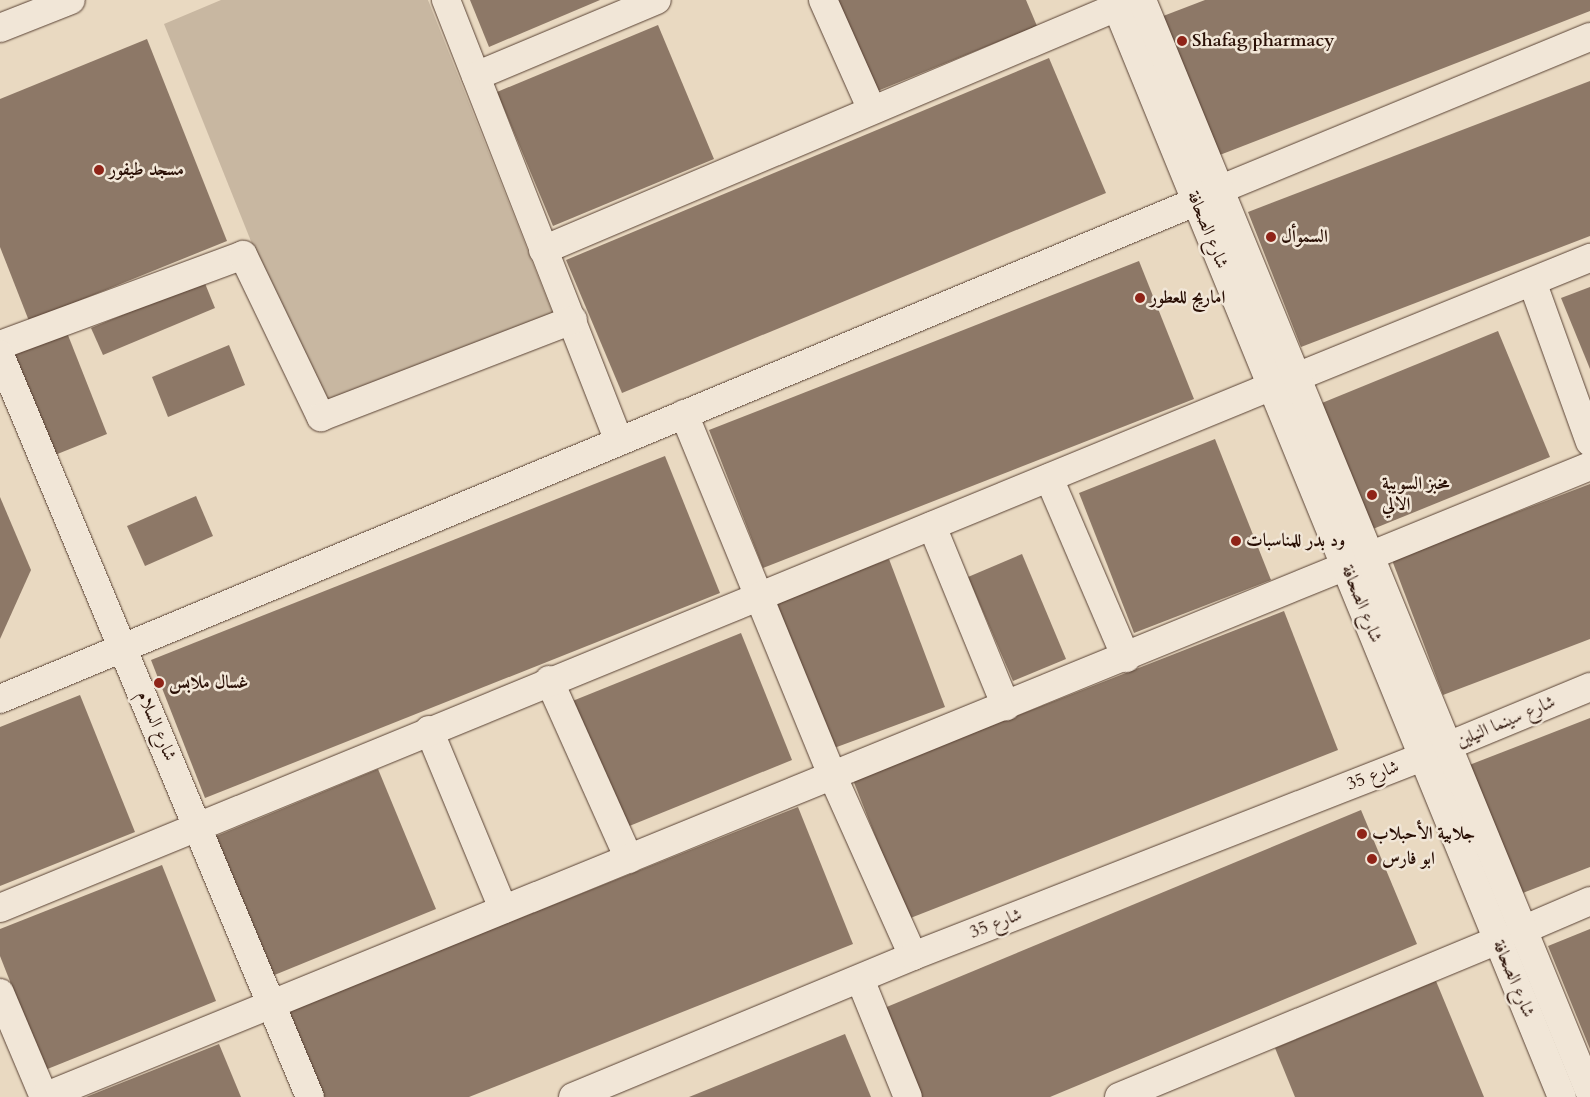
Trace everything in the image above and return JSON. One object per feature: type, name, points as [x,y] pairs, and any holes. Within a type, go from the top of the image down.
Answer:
[{"type":"street","points":[[0,28],[71,0]]},
{"type":"street","points":[[446,0],[619,441]]},
{"type":"street","points":[[476,76],[657,0]]},
{"type":"street","points":[[823,0],[871,108]]},
{"type":"street","points":[[543,250],[871,108],[1124,2]]},
{"type":"street","name":"شارع الصحافة","points":[[1124,2],[1221,189],[1372,555],[1447,747],[1562,1097]]},
{"type":"street","name":"شارع الصحافة","points":[[1124,2],[1195,202],[1270,387],[1346,566],[1422,756],[1508,936],[1590,1093]]},
{"type":"street","points":[[1221,189],[1590,37]]},
{"type":"street","points":[[0,699],[124,650],[619,441],[1195,202]]},
{"type":"street","points":[[0,345],[243,255],[321,417],[573,320]]},
{"type":"street","points":[[1299,376],[1532,284],[1590,258]]},
{"type":"street","points":[[1532,284],[1590,442]]},
{"type":"street","name":"شارع السلام","points":[[0,355],[200,826],[310,1097]]},
{"type":"street","points":[[0,908],[550,680],[1270,387]]},
{"type":"street","points":[[684,414],[761,594],[833,777],[913,956]]},
{"type":"street","points":[[1372,555],[1590,466]]},
{"type":"street","points":[[1049,478],[1126,658]]},
{"type":"street","points":[[932,526],[1006,706]]},
{"type":"street","points":[[0,993],[44,1097],[503,909],[1126,658],[1346,566]]},
{"type":"street","points":[[550,680],[629,859]]},
{"type":"street","name":"شارع سينما النيلين","points":[[1422,756],[1590,687]]},
{"type":"street","points":[[429,730],[503,909]]},
{"type":"street","name":"شارع 35","points":[[573,1097],[913,956],[1422,756]]},
{"type":"street","points":[[1119,1097],[1590,901]]},
{"type":"street","points":[[860,979],[908,1097]]},
{"type":"shaded area","points":[[221,0],[428,0],[555,319],[321,416],[164,24]]},
{"type":"building","points":[[470,0],[600,0],[489,47]]},
{"type":"building","points":[[837,0],[1026,0],[1037,26],[875,92]]},
{"type":"building","points":[[1205,0],[1590,0],[1590,11],[1212,158],[1158,18]]},
{"type":"building","points":[[658,25],[714,159],[553,226],[497,92]]},
{"type":"building","name":"مسجد طيفور","points":[[147,39],[227,241],[29,321],[0,247],[0,99]]},
{"type":"building","points":[[1049,58],[1106,193],[622,393],[566,260]]},
{"type":"building","points":[[1590,81],[1590,236],[1301,347],[1248,212]]},
{"type":"building","points":[[1139,261],[1194,399],[763,568],[709,430]]},
{"type":"building","points":[[204,281],[215,308],[103,355],[91,328]]},
{"type":"building","points":[[1590,287],[1590,369],[1561,298]]},
{"type":"building","points":[[64,325],[107,434],[50,457],[5,348]]},
{"type":"building","points":[[1498,331],[1550,457],[1368,531],[1317,405]]},
{"type":"building","points":[[229,345],[245,385],[168,417],[152,377]]},
{"type":"building","points":[[1215,439],[1271,580],[1134,633],[1079,493]]},
{"type":"building","points":[[665,456],[720,593],[205,798],[151,660]]},
{"type":"building","points":[[1590,484],[1590,639],[1443,695],[1392,560]]},
{"type":"building","points":[[196,496],[213,536],[145,566],[127,526]]},
{"type":"building","points":[[0,497],[31,570],[0,639]]},
{"type":"building","points":[[1022,554],[1066,659],[1013,681],[968,577]]},
{"type":"building","points":[[889,559],[945,707],[826,751],[771,603]]},
{"type":"building","points":[[1284,611],[1338,750],[908,919],[853,780]]},
{"type":"building","points":[[741,633],[792,760],[622,829],[570,702]]},
{"type":"building","points":[[80,695],[135,832],[0,886],[0,727]]},
{"type":"building","points":[[1590,718],[1590,867],[1510,898],[1459,769]]},
{"type":"building","points":[[378,769],[436,909],[272,976],[214,837]]},
{"type":"building","points":[[798,807],[853,944],[469,1097],[318,1097],[284,1012]]},
{"type":"building","points":[[1361,810],[1417,944],[1050,1097],[914,1097],[877,1011]]},
{"type":"building","points":[[162,865],[216,1001],[45,1070],[0,956],[0,929]]},
{"type":"building","points":[[1590,929],[1590,1049],[1548,946]]},
{"type":"building","points":[[1436,981],[1484,1097],[1295,1097],[1275,1048]]},
{"type":"building","points":[[845,1034],[871,1097],[689,1097]]},
{"type":"building","points":[[219,1044],[241,1097],[86,1097]]},
{"type":"place","name":"Shafag pharmacy","points":[[1182,41]]},
{"type":"place","name":"مسجد طيفور","points":[[99,170]]},
{"type":"place","name":"السموأل","points":[[1271,237]]},
{"type":"place","name":"اماريج للعطور","points":[[1140,298]]},
{"type":"place","name":"مخبز السويبة الالي","points":[[1372,495]]},
{"type":"place","name":"ود بدر للمناسبات","points":[[1236,541]]},
{"type":"place","name":"غسال ملابس","points":[[159,683]]},
{"type":"place","name":"جلابية الأحبلاب","points":[[1362,834]]},
{"type":"place","name":"ابو فارس","points":[[1372,859]]}]
